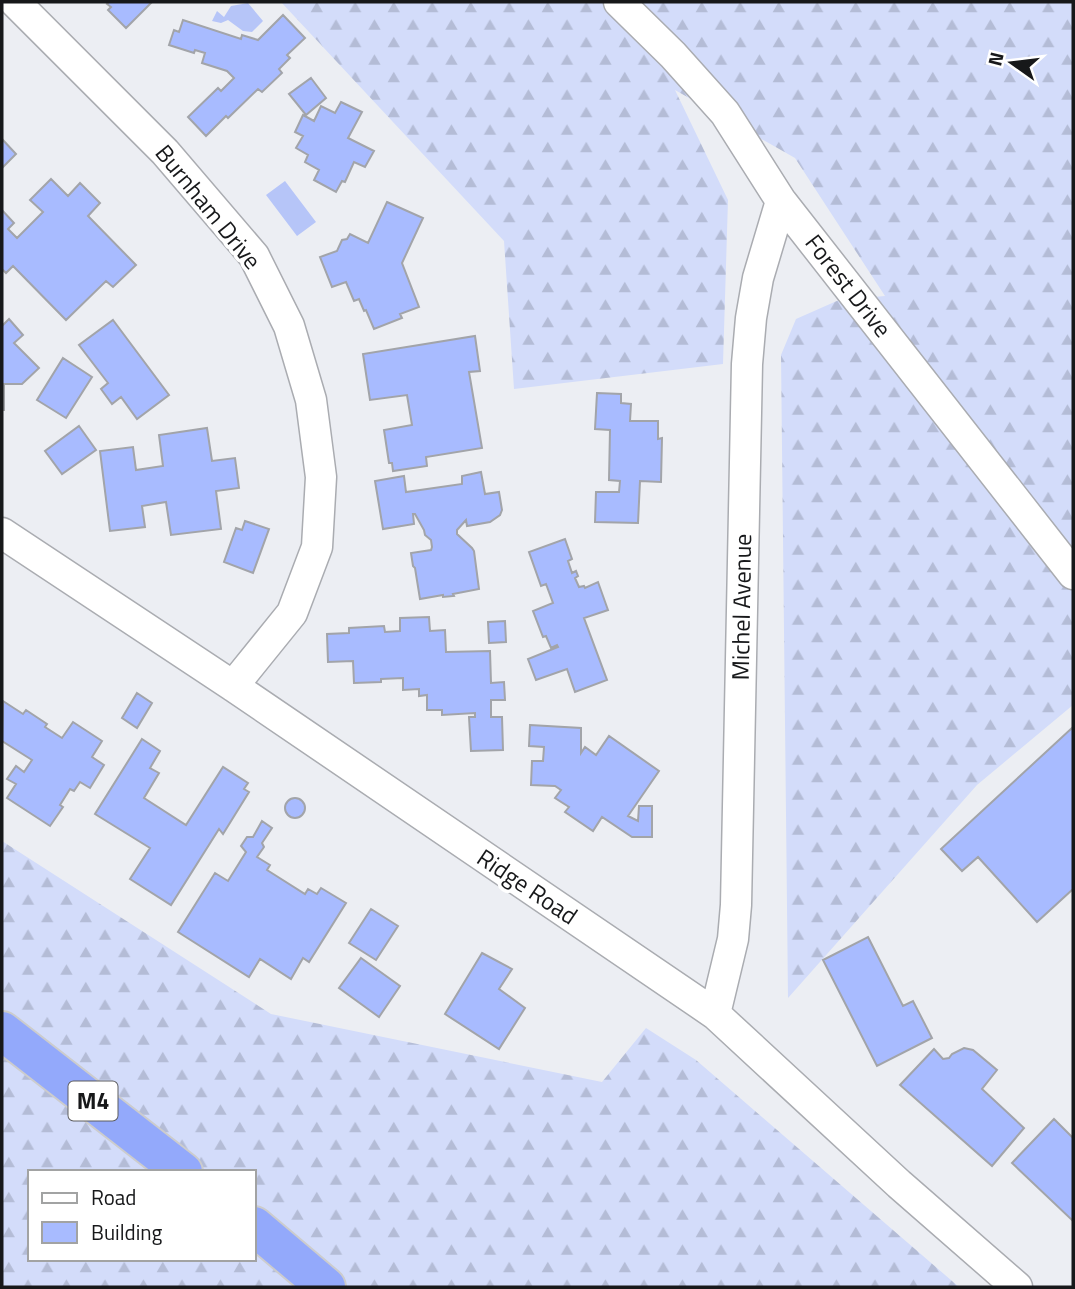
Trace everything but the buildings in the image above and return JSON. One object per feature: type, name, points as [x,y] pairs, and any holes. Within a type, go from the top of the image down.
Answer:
[{"type":"highway","name":"M4","points":[[2,1031],[180,1170]]},
{"type":"highway","points":[[256,1228],[326,1287]]},
{"type":"street","name":"Burnham Drive","points":[[15,2],[165,152],[254,256],[289,326],[311,400],[321,477],[317,547],[292,612],[233,686]]},
{"type":"street","name":"Forest Drive","points":[[619,2],[673,55],[725,113],[781,201],[1073,574]]},
{"type":"street","name":"Michel Avenue","points":[[715,1014],[733,939],[736,905],[748,353],[758,278],[781,201]]},
{"type":"street","name":"Ridge Road","points":[[2,533],[233,686],[715,1014],[899,1184],[1017,1287]]},
{"type":"green space","points":[[281,2],[1073,2],[1073,705],[977,785],[788,998],[781,355],[796,319],[839,300],[885,296],[795,158],[675,90],[728,200],[723,364],[514,389],[504,241]]},
{"type":"green space","points":[[2,841],[271,1014],[602,1082],[646,1028],[696,1060],[959,1287],[2,1287]]},
{"type":"water","points":[[248,3],[263,21],[252,32],[243,31],[228,20],[221,23],[212,21],[217,11],[224,17],[231,6]]},
{"type":"water","points":[[285,181],[316,222],[297,236],[266,195]]}]
